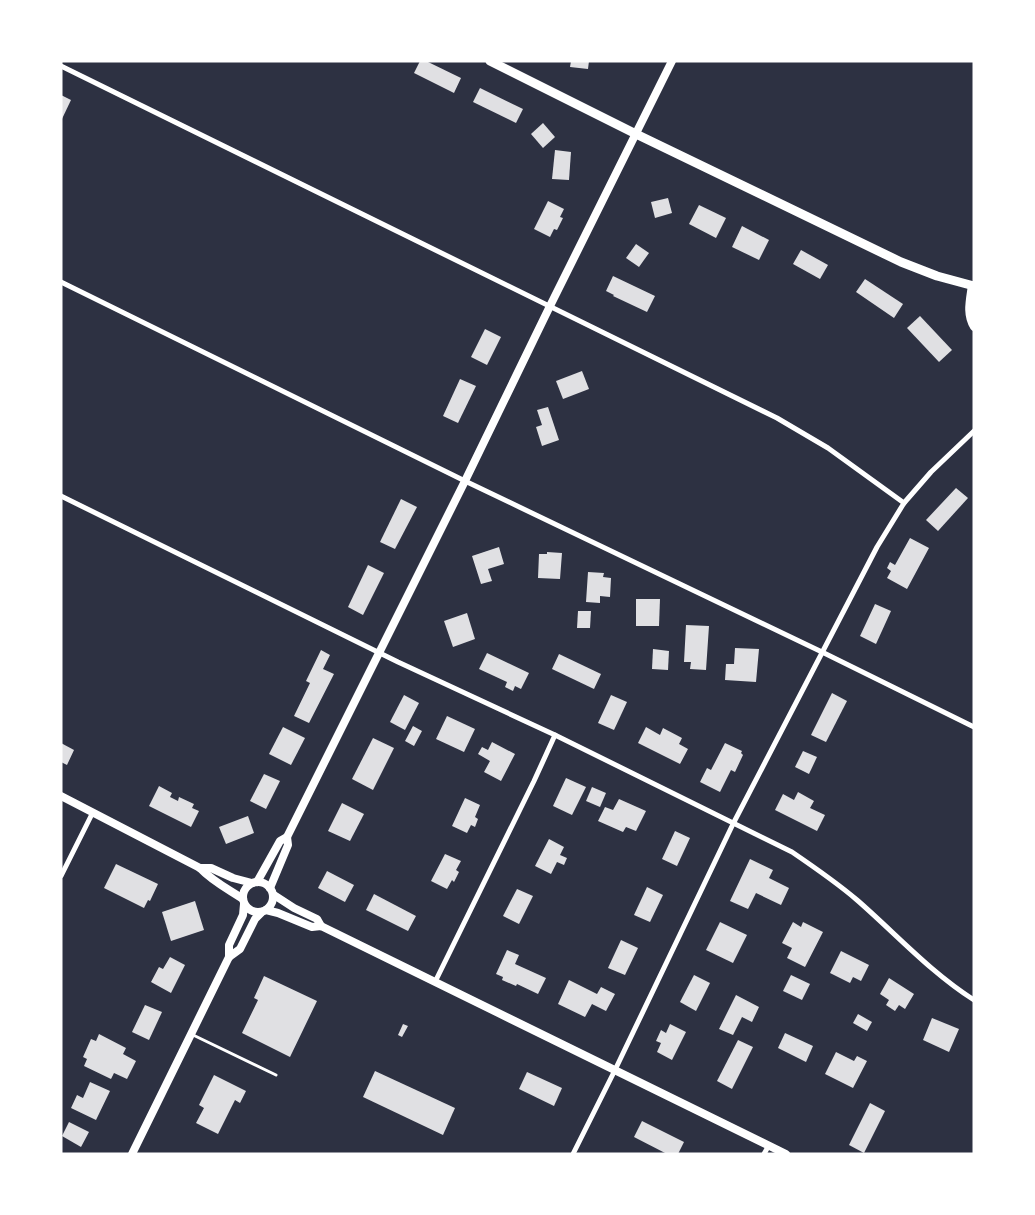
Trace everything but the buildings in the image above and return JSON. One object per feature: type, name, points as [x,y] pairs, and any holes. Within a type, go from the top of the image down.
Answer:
[{"type":"main road","points":[[490,61],[901,262],[937,276],[973,286]]},
{"type":"street","points":[[132,1154],[229,958],[240,949],[256,919],[273,902],[272,892],[288,845],[287,837],[672,61]]},
{"type":"street","points":[[61,66],[776,418],[828,448],[904,503]]},
{"type":"street","points":[[61,282],[464,481],[822,652],[974,727]]},
{"type":"street","points":[[973,286],[969,316],[974,327]]},
{"type":"street","points":[[573,1154],[733,824],[877,547],[904,503],[931,472],[974,431]]},
{"type":"street","points":[[61,496],[792,852],[827,876],[940,974],[974,1000]]},
{"type":"street","points":[[435,982],[534,781],[554,735]]},
{"type":"street","points":[[61,796],[200,868],[207,876],[225,886],[252,911],[278,913],[312,927],[321,926],[786,1154]]},
{"type":"street","points":[[61,876],[93,812]]},
{"type":"street","points":[[229,958],[229,945],[243,915],[245,889],[255,882],[280,841],[287,837]]},
{"type":"street","points":[[200,868],[211,868],[233,878],[267,884],[272,892],[294,908],[317,919],[321,926]]},
{"type":"street","points":[[764,1154],[768,1145]]},
{"type":"lane","points":[[191,1034],[276,1075]]}]
